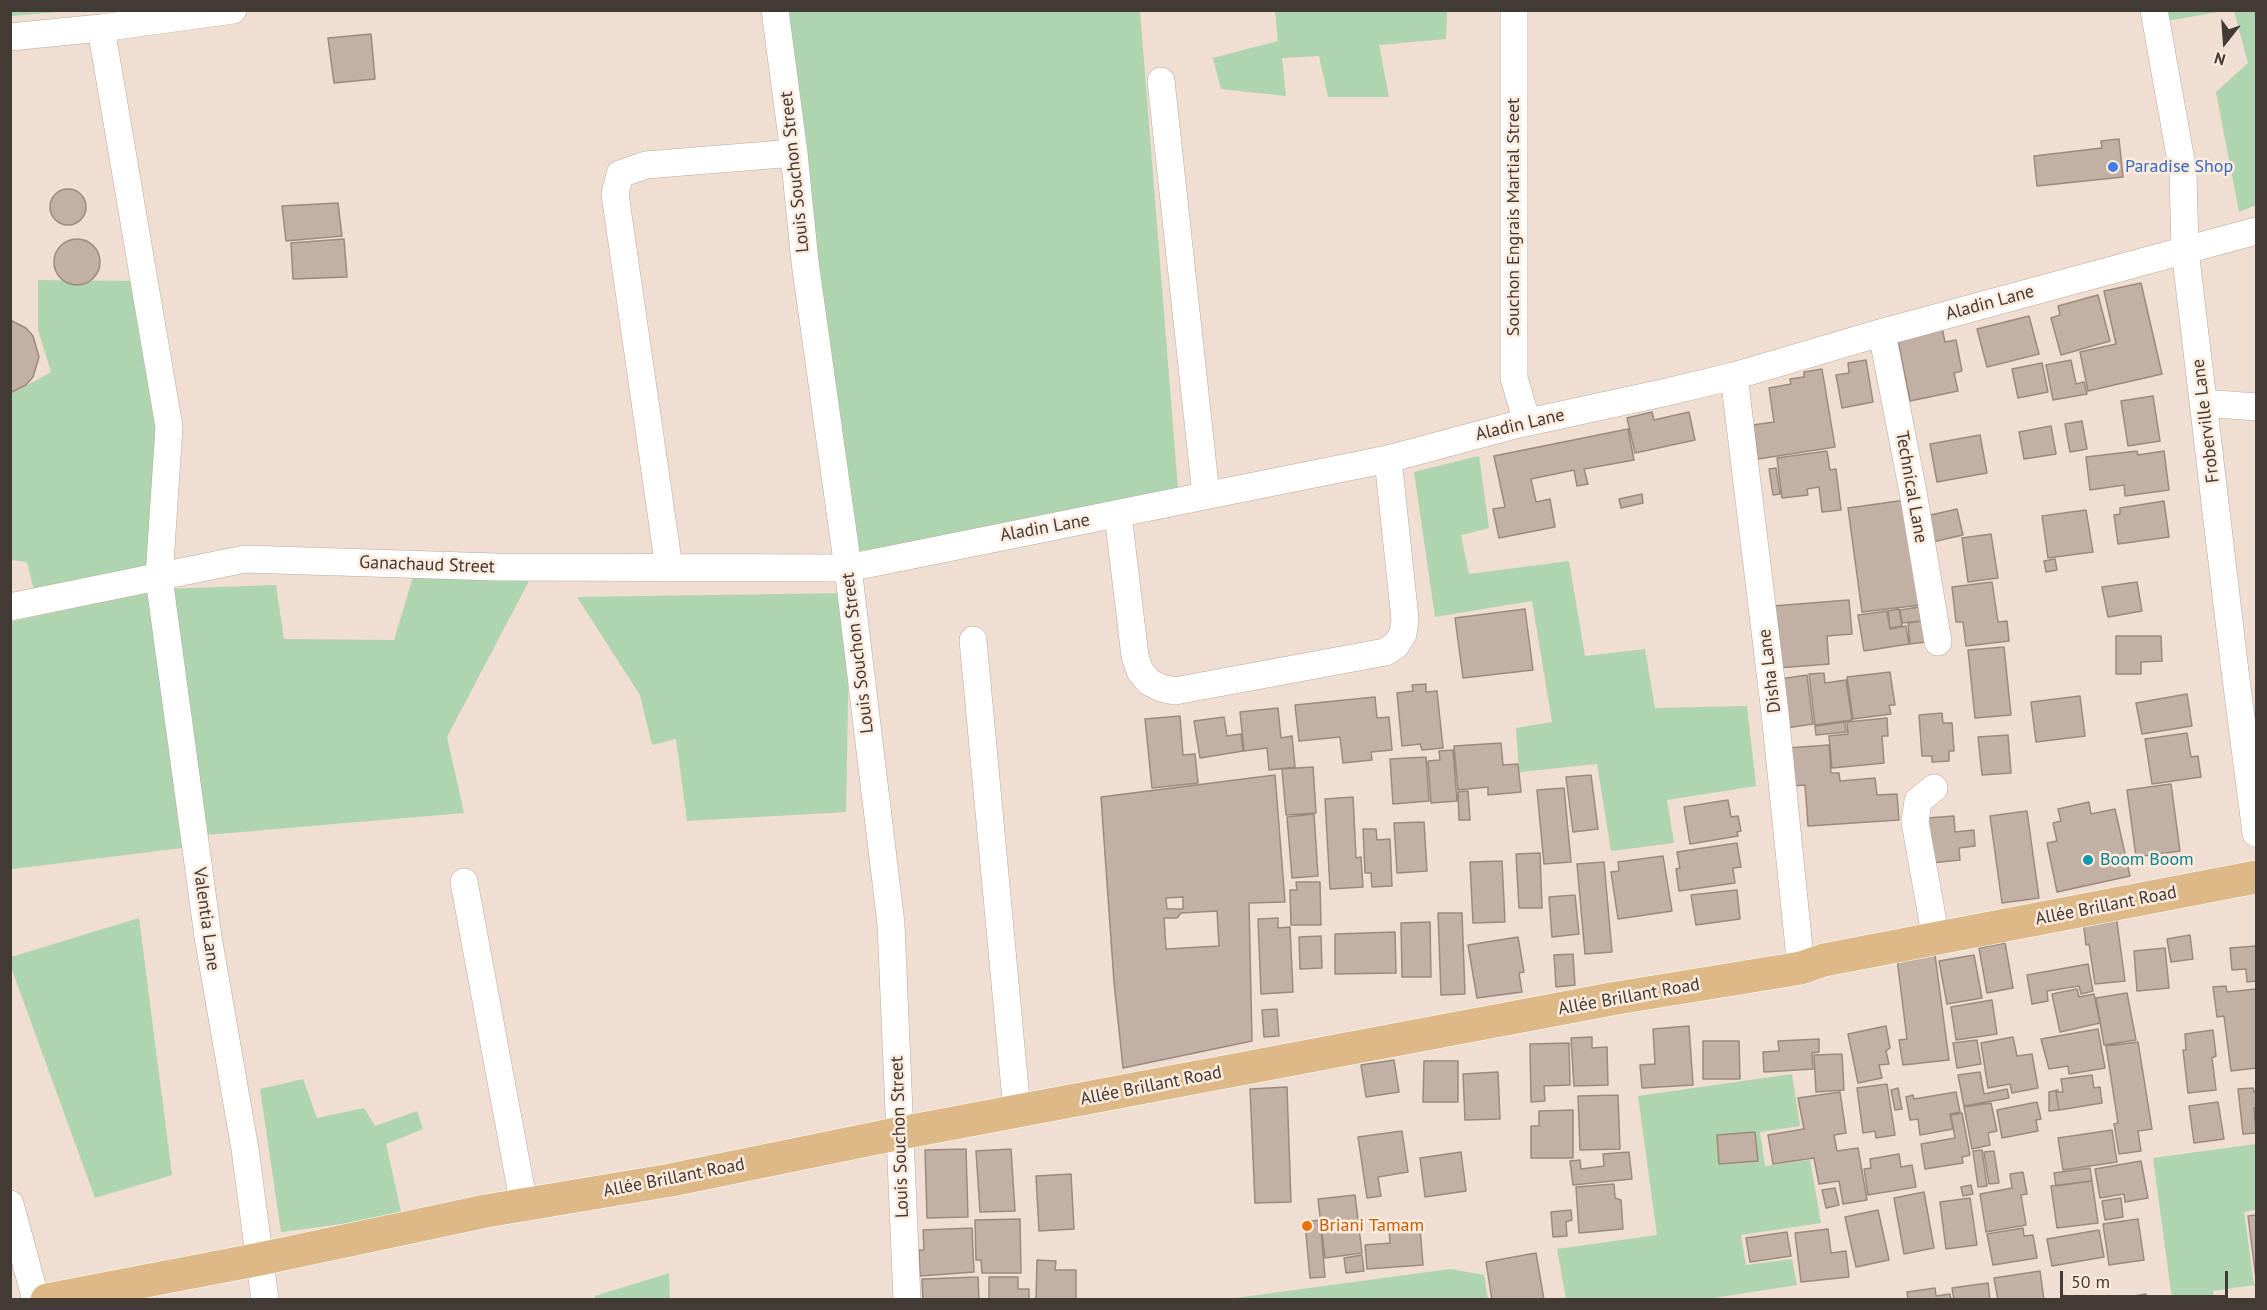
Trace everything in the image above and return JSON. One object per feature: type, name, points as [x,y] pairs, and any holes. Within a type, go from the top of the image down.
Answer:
[{"type":"main road","name":"Allée Brillant Road","points":[[46,1299],[259,1254],[486,1211],[671,1180],[901,1133],[1617,998],[1801,968],[1824,960],[2256,877]]},
{"type":"street","points":[[10,37],[101,28],[191,13],[232,10]]},
{"type":"street","name":"Louis Souchon Street","points":[[775,10],[794,153],[805,262],[848,568],[891,924],[907,1299]]},
{"type":"street","name":"Souchon Engrais Martial Street","points":[[1514,10],[1514,378],[1527,422]]},
{"type":"street","name":"Froberville Lane","points":[[2154,10],[2183,172],[2185,250],[2256,833]]},
{"type":"street","name":"Valentia Lane","points":[[101,28],[169,427],[159,578],[208,937],[245,1149],[265,1299]]},
{"type":"street","points":[[1161,81],[1206,495]]},
{"type":"street","points":[[669,568],[615,194],[620,174],[646,165],[794,153]]},
{"type":"street","name":"Aladin Lane","points":[[848,568],[1388,459],[1527,422],[1734,376],[1882,333],[2256,231]]},
{"type":"street","name":"Technical Lane","points":[[1882,333],[1913,492],[1938,642]]},
{"type":"street","name":"Disha Lane","points":[[1734,376],[1775,713],[1801,968]]},
{"type":"street","points":[[2203,403],[2256,407]]},
{"type":"street","points":[[1118,515],[1135,657],[1145,676],[1161,688],[1175,691],[1385,652],[1396,645],[1403,634],[1405,620],[1388,459]]},
{"type":"street","name":"Ganachaud Street","points":[[10,607],[245,559],[496,567],[848,568]]},
{"type":"street","points":[[974,640],[1017,1111]]},
{"type":"street","points":[[1934,788],[1918,801],[1915,822],[1936,939]]},
{"type":"street","points":[[464,882],[524,1205]]},
{"type":"street","points":[[10,1204],[36,1299]]},
{"type":"green space","points":[[11,10],[71,10],[71,11],[11,16]]},
{"type":"green space","points":[[1275,10],[1453,11],[1447,12],[1446,39],[1379,45],[1389,97],[1328,97],[1319,56],[1282,58],[1286,96],[1221,89],[1213,58],[1278,41]]},
{"type":"green space","points":[[2164,10],[2224,11],[2167,21]]},
{"type":"green space","points":[[783,11],[1140,11],[1179,501],[858,551]]},
{"type":"green space","points":[[2234,11],[2256,11],[2256,205],[2239,212],[2216,92],[2248,63]]},
{"type":"green space","points":[[38,280],[132,281],[160,417],[151,564],[34,590],[27,562],[11,560],[11,391],[17,391],[51,372],[38,330]]},
{"type":"green space","points":[[1479,456],[1489,528],[1461,535],[1469,574],[1569,561],[1585,656],[1645,649],[1655,708],[1747,706],[1756,786],[1667,800],[1674,843],[1611,851],[1597,764],[1519,772],[1516,728],[1552,722],[1532,601],[1435,617],[1414,472]]},
{"type":"green space","points":[[413,577],[529,581],[447,737],[464,813],[194,836],[182,848],[13,869],[10,864],[10,622],[161,589],[276,585],[284,639],[394,640]]},
{"type":"green space","points":[[850,593],[846,812],[687,821],[676,739],[652,745],[640,695],[577,597]]},
{"type":"green space","points":[[139,918],[172,1175],[95,1198],[11,967],[11,957]]},
{"type":"green space","points":[[1792,1074],[1800,1126],[1760,1132],[1765,1166],[1810,1160],[1821,1223],[1741,1235],[1746,1265],[1792,1259],[1797,1285],[1701,1300],[1566,1299],[1557,1249],[1657,1235],[1638,1096]]},
{"type":"green space","points":[[303,1079],[317,1118],[364,1108],[375,1126],[417,1111],[423,1129],[386,1144],[402,1216],[281,1232],[260,1089]]},
{"type":"green space","points":[[2256,1144],[2256,1210],[2244,1212],[2256,1296],[2254,1285],[2213,1291],[2214,1299],[2172,1299],[2153,1158]]},
{"type":"green space","points":[[1450,1269],[1484,1275],[1488,1299],[1228,1299]]},
{"type":"green space","points":[[669,1273],[670,1299],[595,1299],[595,1296]]},
{"type":"building","points":[[371,34],[375,79],[334,83],[328,38]]},
{"type":"building","points":[[2119,139],[2123,177],[2037,186],[2034,156],[2102,148],[2101,141]]},
{"type":"building","points":[[68,189],[81,194],[86,207],[81,220],[68,225],[55,220],[50,207],[55,194]]},
{"type":"building","points":[[338,203],[342,236],[286,241],[282,206]]},
{"type":"building","points":[[77,239],[93,246],[100,262],[93,278],[77,285],[61,278],[54,262],[61,246]]},
{"type":"building","points":[[344,239],[347,277],[293,279],[291,243]]},
{"type":"building","points":[[2141,283],[2162,374],[2088,391],[2080,352],[2116,344],[2104,291]]},
{"type":"building","points":[[2098,295],[2110,341],[2061,355],[2051,318],[2060,315],[2058,306]]},
{"type":"building","points":[[2029,316],[2039,354],[1987,367],[1977,329]]},
{"type":"building","points":[[10,320],[26,328],[33,336],[39,357],[33,377],[26,385],[10,393]]},
{"type":"building","points":[[1942,328],[1945,342],[1956,340],[1962,371],[1954,373],[1958,391],[1910,401],[1897,336]]},
{"type":"building","points":[[1866,360],[1873,402],[1842,408],[1836,375],[1849,373],[1848,363]]},
{"type":"building","points":[[2071,360],[2076,384],[2084,382],[2087,394],[2053,400],[2046,365]]},
{"type":"building","points":[[2042,363],[2048,392],[2018,398],[2012,369]]},
{"type":"building","points":[[1822,369],[1835,447],[1758,459],[1753,425],[1774,422],[1769,388],[1791,384],[1790,379],[1804,377],[1804,372]]},
{"type":"building","points":[[2153,396],[2160,441],[2128,446],[2121,401]]},
{"type":"building","points":[[1652,412],[1654,420],[1689,412],[1695,440],[1635,453],[1627,418]]},
{"type":"building","points":[[2082,421],[2087,449],[2070,452],[2065,424]]},
{"type":"building","points":[[2051,426],[2056,454],[2024,459],[2019,432]]},
{"type":"building","points":[[1628,429],[1634,460],[1584,469],[1588,484],[1577,486],[1574,470],[1531,479],[1536,502],[1550,499],[1555,527],[1499,538],[1493,509],[1505,507],[1494,456]]},
{"type":"building","points":[[1980,435],[1987,473],[1937,482],[1930,444]]},
{"type":"building","points":[[1827,451],[1830,470],[1836,469],[1841,510],[1822,512],[1819,487],[1807,489],[1808,495],[1782,498],[1777,458]]},
{"type":"building","points":[[2137,451],[2138,455],[2164,451],[2169,490],[2125,496],[2124,485],[2090,490],[2086,457]]},
{"type":"building","points":[[1776,468],[1780,494],[1773,495],[1769,469]]},
{"type":"building","points":[[1642,494],[1643,503],[1621,508],[1619,499]]},
{"type":"building","points":[[1906,500],[1920,605],[1862,612],[1848,508]]},
{"type":"building","points":[[2164,501],[2169,537],[2118,544],[2114,515],[2120,514],[2120,508]]},
{"type":"building","points":[[1957,509],[1963,535],[1928,543],[1922,517]]},
{"type":"building","points":[[2086,510],[2093,552],[2048,558],[2042,516]]},
{"type":"building","points":[[1991,534],[1998,578],[1968,582],[1962,538]]},
{"type":"building","points":[[2055,559],[2057,570],[2046,572],[2044,561]]},
{"type":"building","points":[[1992,582],[1998,622],[2007,621],[2009,641],[1966,646],[1963,622],[1956,622],[1952,587]]},
{"type":"building","points":[[2137,582],[2142,611],[2108,617],[2102,587]]},
{"type":"building","points":[[1849,600],[1852,634],[1827,636],[1829,664],[1778,668],[1773,606]]},
{"type":"building","points":[[1919,607],[1921,621],[1902,623],[1900,610]]},
{"type":"building","points":[[1525,609],[1533,670],[1463,678],[1455,618]]},
{"type":"building","points":[[1899,609],[1902,626],[1890,628],[1888,611]]},
{"type":"building","points":[[1887,611],[1890,629],[1906,626],[1909,644],[1864,651],[1858,615]]},
{"type":"building","points":[[1923,621],[1926,642],[1910,644],[1908,623]]},
{"type":"building","points":[[2116,636],[2161,636],[2162,661],[2141,662],[2141,674],[2116,674]]},
{"type":"building","points":[[2004,647],[2011,715],[1975,718],[1968,650]]},
{"type":"building","points":[[1890,672],[1895,705],[1889,705],[1891,714],[1853,719],[1847,677]]},
{"type":"building","points":[[1824,673],[1825,683],[1846,680],[1852,720],[1815,725],[1809,674]]},
{"type":"building","points":[[1807,675],[1813,724],[1786,728],[1780,679]]},
{"type":"building","points":[[1426,684],[1426,692],[1437,691],[1443,748],[1422,750],[1420,744],[1402,746],[1397,693],[1413,691],[1412,685]]},
{"type":"building","points":[[2187,694],[2192,726],[2142,734],[2136,703]]},
{"type":"building","points":[[2080,696],[2085,736],[2036,742],[2031,702]]},
{"type":"building","points":[[1375,697],[1377,718],[1389,717],[1392,750],[1371,752],[1372,760],[1343,763],[1340,737],[1299,741],[1295,705]]},
{"type":"building","points":[[1278,708],[1281,738],[1292,736],[1295,767],[1269,770],[1267,748],[1244,751],[1240,712]]},
{"type":"building","points":[[1942,713],[1943,723],[1952,723],[1954,751],[1949,751],[1949,761],[1932,762],[1932,756],[1922,756],[1919,715]]},
{"type":"building","points":[[1180,716],[1183,755],[1195,754],[1198,783],[1152,788],[1145,719]]},
{"type":"building","points":[[1224,717],[1227,736],[1241,734],[1243,751],[1200,758],[1194,721]]},
{"type":"building","points":[[1887,718],[1888,736],[1882,736],[1884,763],[1832,768],[1829,736],[1848,734],[1847,722]]},
{"type":"building","points":[[1845,722],[1846,732],[1816,735],[1815,726]]},
{"type":"building","points":[[2187,733],[2191,757],[2198,756],[2201,777],[2152,784],[2145,739]]},
{"type":"building","points":[[2008,735],[2011,773],[1982,775],[1978,737]]},
{"type":"building","points":[[1501,743],[1503,765],[1518,764],[1521,792],[1488,795],[1488,787],[1458,790],[1454,746]]},
{"type":"building","points":[[1829,745],[1831,773],[1839,773],[1840,781],[1875,778],[1877,795],[1897,794],[1899,820],[1808,826],[1805,785],[1790,786],[1788,748]]},
{"type":"building","points":[[1453,750],[1457,801],[1431,803],[1428,761],[1440,760],[1439,751]]},
{"type":"building","points":[[1426,757],[1429,801],[1393,804],[1390,759]]},
{"type":"building","points":[[1313,767],[1316,813],[1286,815],[1282,769]]},
{"type":"building","points":[[1275,775],[1285,902],[1249,903],[1252,1041],[1123,1068],[1114,982],[1101,797]]},
{"type":"building","points":[[1591,775],[1598,829],[1573,832],[1566,777]]},
{"type":"building","points":[[2171,784],[2180,851],[2136,857],[2127,790]]},
{"type":"building","points":[[1564,788],[1571,862],[1544,864],[1537,790]]},
{"type":"building","points":[[1468,791],[1470,820],[1459,820],[1458,792]]},
{"type":"building","points":[[1353,797],[1356,858],[1361,857],[1363,887],[1330,889],[1325,799]]},
{"type":"building","points":[[1728,800],[1731,817],[1738,816],[1741,831],[1737,832],[1738,836],[1690,844],[1684,807]]},
{"type":"building","name":"Boom Boom","points":[[2089,802],[2091,814],[2115,809],[2130,876],[2057,892],[2047,843],[2057,841],[2053,823],[2061,821],[2058,809]]},
{"type":"building","points":[[2027,811],[2039,898],[2002,903],[1990,816]]},
{"type":"building","points":[[1314,814],[1318,876],[1292,878],[1287,817]]},
{"type":"building","points":[[1954,816],[1955,832],[1974,830],[1975,846],[1959,848],[1960,860],[1931,863],[1928,818]]},
{"type":"building","points":[[1424,822],[1427,871],[1397,873],[1394,823]]},
{"type":"building","points":[[1363,829],[1376,829],[1377,840],[1390,839],[1392,886],[1372,887],[1371,873],[1365,873]]},
{"type":"building","points":[[1737,843],[1741,867],[1733,868],[1735,883],[1679,891],[1676,869],[1680,868],[1677,852]]},
{"type":"building","points":[[1540,853],[1542,908],[1519,908],[1516,854]]},
{"type":"building","points":[[1663,856],[1672,911],[1618,919],[1611,872],[1619,871],[1618,862]]},
{"type":"building","points":[[1502,861],[1505,922],[1473,923],[1470,862]]},
{"type":"building","points":[[1604,862],[1612,952],[1585,954],[1577,864]]},
{"type":"building","points":[[1296,882],[1320,882],[1321,925],[1291,925],[1290,890],[1297,890]]},
{"type":"building","points":[[1737,890],[1740,919],[1696,925],[1691,895]]},
{"type":"building","points":[[1575,895],[1579,934],[1552,937],[1549,897]]},
{"type":"building","points":[[1183,897],[1183,909],[1167,909],[1166,898]]},
{"type":"building","points":[[1217,911],[1219,946],[1166,949],[1164,918],[1177,918],[1181,913]]},
{"type":"building","points":[[1438,913],[1462,913],[1465,994],[1441,995]]},
{"type":"building","points":[[2116,915],[2125,981],[2095,984],[2083,920]]},
{"type":"building","points":[[1278,918],[1278,928],[1290,927],[1293,992],[1261,994],[1258,919]]},
{"type":"building","points":[[1430,922],[1431,977],[1402,977],[1401,923]]},
{"type":"building","points":[[1395,932],[1396,973],[1335,974],[1335,934]]},
{"type":"building","points":[[2190,935],[2193,959],[2171,962],[2167,939]]},
{"type":"building","points":[[1321,936],[1322,968],[1300,969],[1299,937]]},
{"type":"building","points":[[1518,937],[1524,972],[1519,973],[1522,992],[1477,998],[1468,945]]},
{"type":"building","points":[[2005,943],[2013,988],[1987,993],[1979,948]]},
{"type":"building","points":[[2256,946],[2256,981],[2247,982],[2246,969],[2232,970],[2230,948]]},
{"type":"building","points":[[2165,948],[2169,988],[2137,991],[2134,951]]},
{"type":"building","points":[[1573,954],[1575,985],[1556,987],[1554,955]]},
{"type":"building","points":[[1935,955],[1949,1060],[1903,1065],[1899,1040],[1907,1039],[1897,959]]},
{"type":"building","points":[[1974,955],[1982,998],[1947,1004],[1939,961]]},
{"type":"building","points":[[2088,964],[2093,991],[2081,994],[2079,986],[2047,991],[2048,1001],[2032,1004],[2027,975]]},
{"type":"building","points":[[2226,986],[2227,992],[2256,989],[2256,1068],[2231,1071],[2224,1016],[2217,1017],[2213,987]]},
{"type":"building","points":[[2077,989],[2079,997],[2094,994],[2100,1023],[2060,1032],[2052,994]]},
{"type":"building","points":[[2127,993],[2136,1040],[2104,1045],[2096,998]]},
{"type":"building","points":[[1992,1000],[1997,1034],[1956,1040],[1951,1007]]},
{"type":"building","points":[[1277,1009],[1279,1036],[1264,1037],[1262,1010]]},
{"type":"building","points":[[1689,1026],[1693,1085],[1642,1088],[1640,1065],[1655,1064],[1653,1029]]},
{"type":"building","points":[[1886,1026],[1890,1048],[1886,1051],[1889,1064],[1879,1065],[1882,1078],[1858,1083],[1848,1034]]},
{"type":"building","points":[[2098,1029],[2105,1068],[2069,1074],[2068,1066],[2049,1069],[2041,1039]]},
{"type":"building","points":[[2213,1030],[2216,1056],[2212,1058],[2216,1090],[2188,1093],[2183,1050],[2186,1050],[2185,1034]]},
{"type":"building","points":[[1592,1037],[1592,1048],[1607,1047],[1608,1085],[1574,1086],[1571,1038]]},
{"type":"building","points":[[2013,1037],[2017,1056],[2032,1054],[2038,1088],[2012,1093],[2010,1084],[1988,1088],[1981,1043]]},
{"type":"building","points":[[1819,1039],[1819,1052],[1812,1053],[1813,1069],[1764,1072],[1763,1052],[1779,1051],[1778,1041]]},
{"type":"building","points":[[1977,1040],[1981,1064],[1957,1068],[1953,1043]]},
{"type":"building","points":[[1703,1041],[1739,1041],[1740,1079],[1703,1079]]},
{"type":"building","points":[[2138,1042],[2152,1129],[2138,1131],[2141,1151],[2119,1154],[2114,1124],[2118,1123],[2106,1046]]},
{"type":"building","points":[[1569,1043],[1570,1085],[1544,1086],[1545,1101],[1531,1102],[1530,1044]]},
{"type":"building","points":[[1842,1054],[1844,1090],[1816,1092],[1814,1055]]},
{"type":"building","points":[[1394,1060],[1399,1092],[1366,1097],[1361,1065]]},
{"type":"building","points":[[1424,1061],[1458,1061],[1458,1102],[1423,1102]]},
{"type":"building","points":[[1498,1072],[1500,1119],[1465,1120],[1463,1074]]},
{"type":"building","points":[[1980,1072],[1984,1094],[2007,1089],[2009,1098],[1964,1106],[1958,1075]]},
{"type":"building","points":[[2092,1075],[2094,1088],[2100,1087],[2102,1103],[2059,1110],[2056,1092],[2063,1092],[2061,1079]]},
{"type":"building","points":[[1887,1084],[1895,1135],[1876,1138],[1875,1131],[1863,1133],[1857,1088]]},
{"type":"building","points":[[1287,1087],[1291,1202],[1255,1203],[1250,1089]]},
{"type":"building","points":[[1898,1088],[1902,1109],[1895,1110],[1891,1090]]},
{"type":"building","points":[[2253,1088],[2254,1092],[2256,1091],[2256,1108],[2254,1108],[2256,1133],[2243,1134],[2238,1089]]},
{"type":"building","points":[[2058,1090],[2056,1092],[2059,1110],[2049,1111],[2049,1092]]},
{"type":"building","points":[[1840,1092],[1846,1133],[1834,1135],[1837,1151],[1858,1148],[1867,1200],[1843,1204],[1839,1181],[1819,1184],[1814,1158],[1773,1164],[1768,1135],[1804,1129],[1798,1098]]},
{"type":"building","points":[[1956,1092],[1960,1112],[1950,1114],[1953,1129],[1920,1135],[1918,1119],[1910,1120],[1906,1097],[1913,1095],[1914,1099]]},
{"type":"building","points":[[1618,1095],[1620,1149],[1580,1150],[1578,1096]]},
{"type":"building","points":[[2037,1102],[2041,1119],[2036,1120],[2038,1131],[2002,1138],[1997,1110]]},
{"type":"building","points":[[2218,1102],[2224,1139],[2194,1143],[2189,1106]]},
{"type":"building","points":[[1991,1103],[1997,1131],[1988,1133],[1990,1145],[1972,1149],[1964,1107]]},
{"type":"building","points":[[1573,1110],[1573,1158],[1531,1158],[1531,1126],[1539,1126],[1539,1111]]},
{"type":"building","points":[[1962,1113],[1970,1155],[1962,1157],[1963,1163],[1925,1169],[1921,1144],[1955,1138],[1951,1115]]},
{"type":"building","points":[[2112,1130],[2117,1162],[2063,1170],[2058,1138]]},
{"type":"building","points":[[1402,1131],[1408,1172],[1378,1177],[1381,1196],[1367,1198],[1358,1137]]},
{"type":"building","points":[[1755,1132],[1758,1161],[1719,1164],[1717,1135]]},
{"type":"building","points":[[966,1149],[968,1217],[927,1218],[925,1150]]},
{"type":"building","points":[[1011,1149],[1015,1211],[980,1212],[976,1151]]},
{"type":"building","points":[[1982,1150],[1987,1186],[1978,1187],[1973,1151]]},
{"type":"building","points":[[1994,1151],[1999,1183],[1989,1184],[1984,1152]]},
{"type":"building","points":[[1461,1152],[1466,1191],[1425,1197],[1420,1158]]},
{"type":"building","points":[[1629,1152],[1632,1179],[1573,1185],[1570,1161],[1580,1160],[1581,1169],[1604,1166],[1603,1154]]},
{"type":"building","points":[[1899,1154],[1901,1167],[1912,1165],[1916,1187],[1868,1195],[1864,1169],[1871,1168],[1870,1159]]},
{"type":"building","points":[[2141,1161],[2148,1198],[2125,1202],[2124,1194],[2100,1198],[2095,1169]]},
{"type":"building","points":[[2090,1168],[2092,1181],[2056,1186],[2054,1173]]},
{"type":"building","points":[[2023,1172],[2027,1194],[2021,1195],[2026,1225],[1986,1232],[1980,1194],[2012,1188],[2010,1174]]},
{"type":"building","points":[[1071,1174],[1074,1229],[1039,1231],[1036,1176]]},
{"type":"building","points":[[2092,1181],[2098,1223],[2057,1228],[2051,1186]]},
{"type":"building","points":[[1614,1184],[1615,1198],[1621,1200],[1623,1229],[1579,1233],[1576,1187]]},
{"type":"building","points":[[1971,1185],[1973,1194],[1963,1196],[1961,1187]]},
{"type":"building","points":[[1835,1188],[1839,1205],[1826,1208],[1822,1190]]},
{"type":"building","points":[[1924,1192],[1934,1248],[1904,1254],[1894,1198]]},
{"type":"building","points":[[1355,1195],[1362,1253],[1325,1258],[1318,1199]]},
{"type":"building","points":[[1970,1198],[1977,1245],[1946,1249],[1940,1202]]},
{"type":"building","points":[[2121,1198],[2123,1217],[2105,1220],[2102,1201]]},
{"type":"building","points":[[1571,1210],[1572,1220],[1566,1222],[1567,1236],[1553,1237],[1551,1212]]},
{"type":"building","points":[[1878,1210],[1889,1260],[1856,1267],[1845,1217]]},
{"type":"building","points":[[2256,1215],[2256,1279],[2248,1216]]},
{"type":"building","points":[[1020,1219],[1021,1273],[982,1273],[981,1260],[976,1260],[975,1220]]},
{"type":"building","points":[[2138,1219],[2144,1260],[2109,1265],[2103,1224]]},
{"type":"building","points":[[1320,1220],[1325,1277],[1310,1278],[1305,1222]]},
{"type":"building","points":[[972,1228],[974,1272],[920,1276],[919,1250],[924,1250],[923,1230]]},
{"type":"building","points":[[1420,1228],[1423,1265],[1367,1269],[1365,1245],[1390,1243],[1389,1231]]},
{"type":"building","points":[[2023,1228],[2024,1236],[2033,1235],[2037,1258],[1993,1265],[1987,1234]]},
{"type":"building","points":[[1828,1229],[1831,1253],[1846,1251],[1849,1277],[1801,1282],[1795,1233]]},
{"type":"building","points":[[2099,1230],[2104,1257],[2052,1266],[2047,1239]]},
{"type":"building","points":[[1787,1232],[1791,1256],[1750,1262],[1746,1238]]},
{"type":"building","points":[[1536,1253],[1544,1300],[1492,1300],[1486,1262]]},
{"type":"building","points":[[1362,1255],[1364,1271],[1346,1273],[1344,1258]]},
{"type":"building","points":[[1037,1260],[1056,1261],[1055,1270],[1076,1270],[1076,1300],[1036,1300]]},
{"type":"building","points":[[2040,1271],[2044,1300],[1998,1300],[1994,1278]]},
{"type":"building","points":[[978,1277],[979,1300],[923,1300],[922,1279]]},
{"type":"building","points":[[989,1277],[1018,1277],[1018,1289],[1029,1289],[1029,1300],[989,1300]]},
{"type":"building","points":[[1988,1283],[1990,1300],[1954,1300],[1952,1288]]},
{"type":"building","points":[[1935,1288],[1936,1296],[1950,1294],[1951,1300],[1908,1300],[1907,1292]]},
{"type":"building","points":[[2146,1294],[2147,1300],[2115,1300],[2115,1299]]},
{"type":"place","name":"Paradise Shop","points":[[2113,167]]},
{"type":"place","name":"Boom Boom","points":[[2088,860]]},
{"type":"place","name":"Briani Tamam","points":[[1307,1226]]}]
